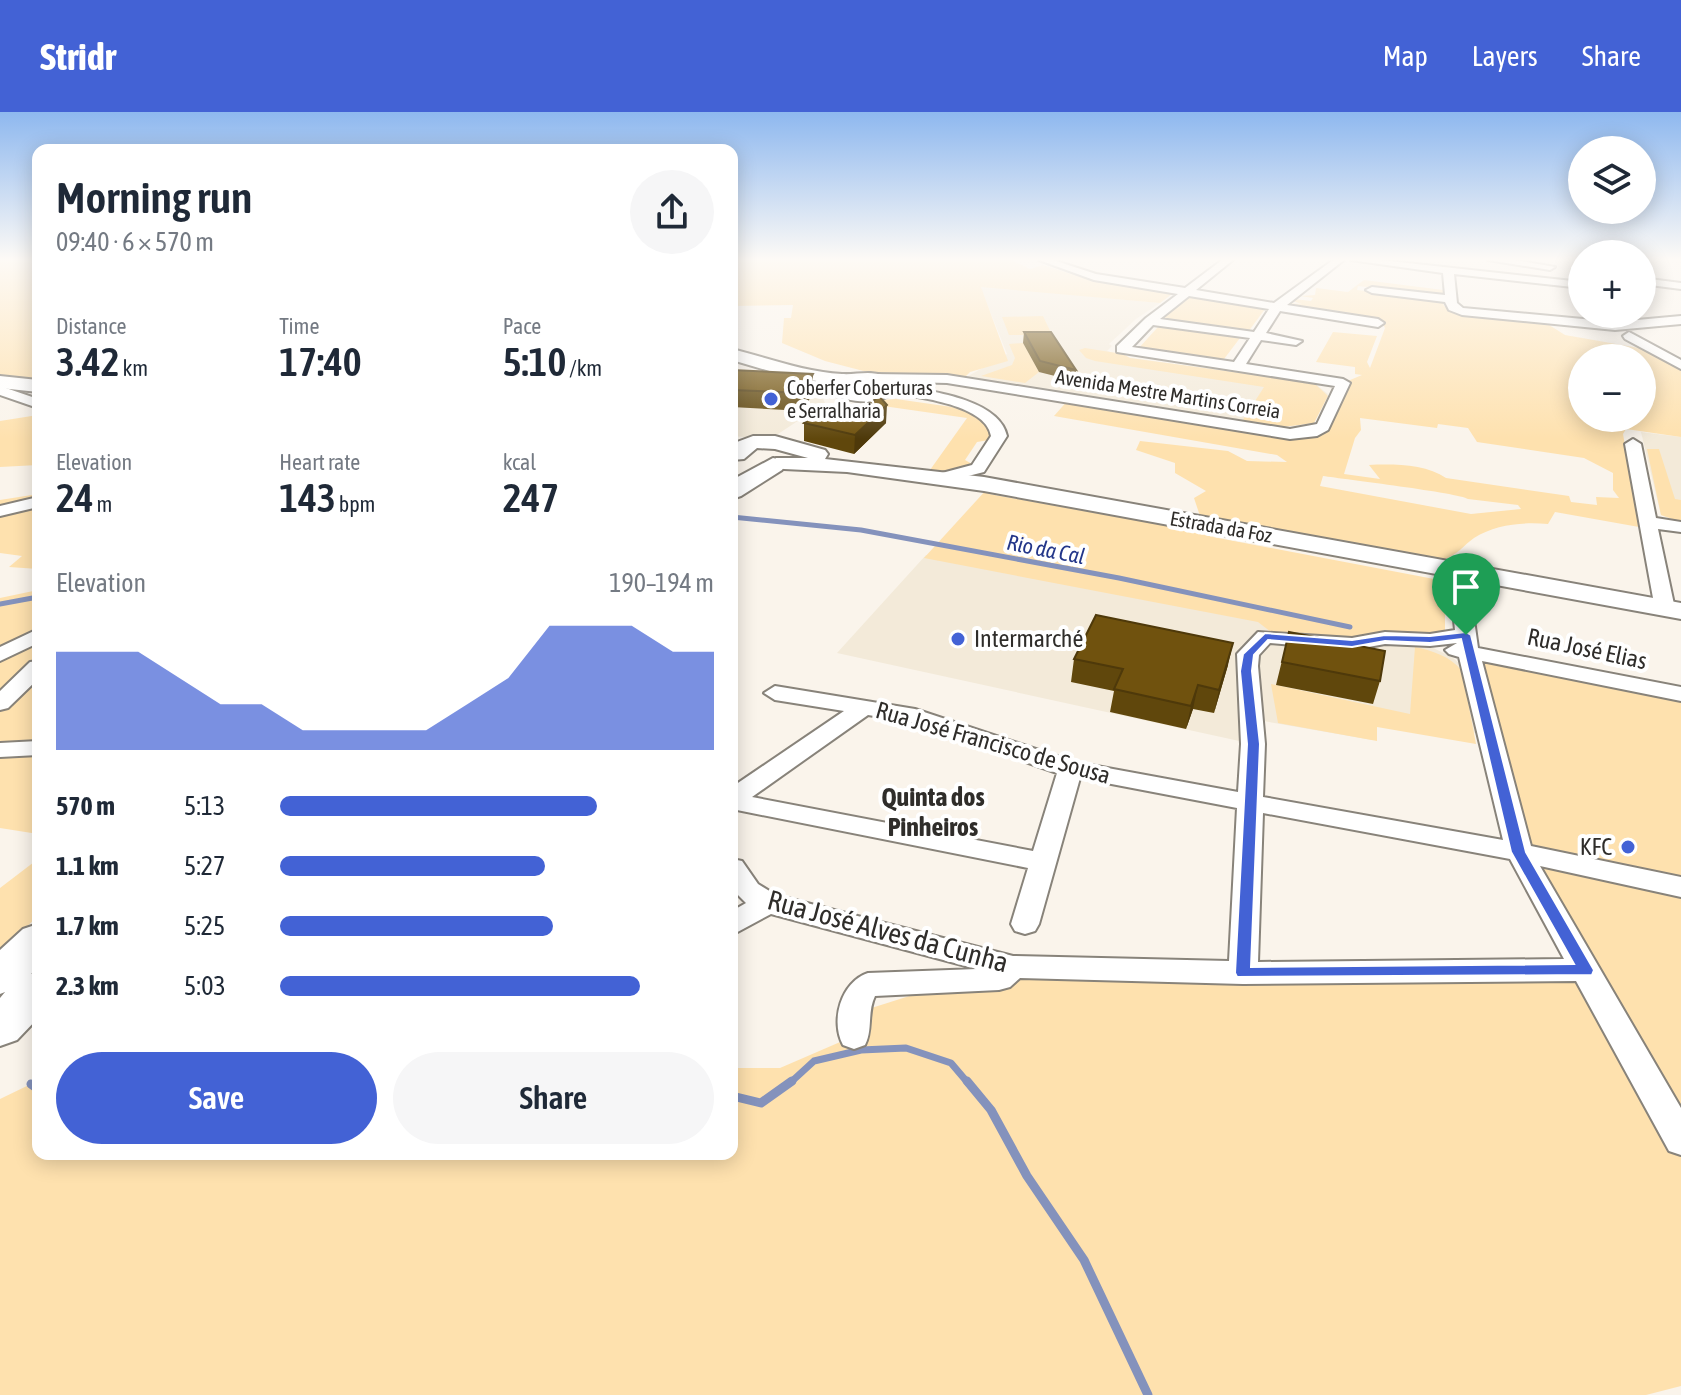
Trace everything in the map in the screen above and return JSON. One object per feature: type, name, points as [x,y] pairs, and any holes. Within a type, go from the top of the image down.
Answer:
[{"type":"highway","points":[[738,484],[765,450]]},
{"type":"highway","points":[[0,977],[32,946]]},
{"type":"highway","points":[[0,1027],[32,995]]},
{"type":"main road","points":[[738,356],[839,387]]},
{"type":"main road","points":[[738,363],[839,387]]},
{"type":"main road","points":[[0,382],[32,385]]},
{"type":"main road","points":[[839,387],[835,405],[880,390]]},
{"type":"main road","name":"Estrada da Foz","points":[[765,450],[847,466],[981,476],[1673,610]]},
{"type":"main road","name":"Estrada da Foz","points":[[765,450],[948,476],[981,476]]},
{"type":"street","points":[[1268,320],[1257,336],[1237,368],[1122,349],[1150,321],[1257,336],[1287,355],[1310,320]]},
{"type":"street","points":[[1358,320],[1378,323]]},
{"type":"street","points":[[1543,320],[1554,330],[1576,337]]},
{"type":"street","points":[[1564,320],[1615,326],[1681,320]]},
{"type":"street","points":[[1605,339],[1681,334]]},
{"type":"street","points":[[1629,336],[1681,365]]},
{"type":"street","name":"Avenida Mestre Martins Correia","points":[[880,390],[902,383],[947,379],[1290,434],[1317,431],[1323,427],[1343,383],[1237,368]]},
{"type":"street","name":"Avenida Mestre Martins Correia","points":[[880,390],[947,379]]},
{"type":"street","points":[[0,390],[32,402]]},
{"type":"street","points":[[880,390],[958,404],[996,423],[999,436],[981,476]]},
{"type":"street","points":[[880,390],[958,404]]},
{"type":"street","points":[[1633,444],[1648,522],[1673,610]]},
{"type":"street","points":[[0,511],[32,503]]},
{"type":"street","points":[[1648,522],[1681,527]]},
{"type":"street","points":[[1458,570],[1472,652],[1519,852],[1681,1140]]},
{"type":"street","points":[[1243,973],[1253,744],[1248,654],[1265,636],[1352,644],[1385,638],[1426,641],[1472,652]]},
{"type":"street","points":[[0,655],[32,638]]},
{"type":"street","points":[[1426,641],[1462,659],[1472,652]]},
{"type":"street","name":"Rua José Elias","points":[[1472,652],[1681,694]]},
{"type":"street","points":[[0,703],[32,673]]},
{"type":"street","name":"Rua José Francisco de Sousa","points":[[775,693],[915,716],[1070,769],[1519,852],[1681,887]]},
{"type":"street","points":[[738,796],[865,707]]},
{"type":"street","points":[[0,750],[32,748]]},
{"type":"street","points":[[1025,924],[1070,769]]},
{"type":"street","points":[[738,801],[1041,862]]},
{"type":"street","name":"Rua José Alves da Cunha","points":[[738,877],[748,891],[767,903],[1013,967],[1243,973],[1586,970]]},
{"type":"street","points":[[738,921],[767,903]]},
{"type":"street","points":[[854,1036],[857,997],[860,989],[868,985],[999,979],[1013,967]]},
{"type":"shaded area","points":[[0,320],[32,320],[32,381],[0,378]]},
{"type":"shaded area","points":[[784,320],[993,320],[1008,361],[970,372],[963,379],[875,374],[825,361],[782,343]]},
{"type":"shaded area","points":[[993,320],[1135,320],[1109,344],[1112,346],[1107,351],[1130,358],[1314,383],[1328,394],[1314,423],[1275,428],[974,378],[963,379],[1007,354]]},
{"type":"shaded area","points":[[1003,320],[1045,320],[1052,335],[1009,335]]},
{"type":"shaded area","points":[[1160,320],[1257,320],[1248,332]]},
{"type":"shaded area","points":[[1371,320],[1541,320],[1565,335],[1616,344],[1568,344],[1568,432],[1624,432],[1639,527],[1555,512],[1548,524],[1510,525],[1482,533],[1443,560],[1200,516],[1194,498],[1206,491],[1175,473],[1175,463],[1136,450],[1140,441],[1228,451],[1247,461],[1287,462],[1277,455],[1054,416],[1069,399],[1290,434],[1317,431],[1343,383],[1362,375],[1355,374],[1355,367],[1316,362],[1333,332],[1377,336],[1367,362],[1370,368],[1385,328],[1383,324]],"holes":[[[1360,418],[1437,428],[1438,424],[1468,428],[1477,442],[1584,458],[1613,473],[1613,490],[1619,498],[1596,497],[1597,505],[1571,502],[1569,496],[1446,478],[1409,466],[1369,465],[1380,479],[1344,474],[1355,438],[1361,430]],[[1323,476],[1518,505],[1521,509],[1471,514],[1320,486]]]},
{"type":"shaded area","points":[[1158,327],[1240,338],[1221,363],[1137,350]]},
{"type":"shaded area","points":[[1023,343],[1039,372],[1025,383],[981,376],[1012,365],[1015,358],[1009,344]]},
{"type":"shaded area","points":[[1085,348],[1130,358],[1314,383],[1328,396],[1314,423],[1275,428],[1241,423],[1264,387],[1095,361],[1086,358],[1079,350]]},
{"type":"shaded area","points":[[1656,355],[1681,365],[1681,437],[1647,432],[1656,432]]},
{"type":"shaded area","points":[[738,387],[820,392],[825,403],[778,434],[757,438],[738,436]]},
{"type":"shaded area","points":[[896,399],[959,408],[985,421],[991,435],[989,440],[977,442],[965,460],[972,464],[967,467],[952,471],[930,470],[967,418],[855,402]]},
{"type":"shaded area","points":[[32,416],[32,465],[0,467],[0,421]]},
{"type":"shaded area","points":[[1641,432],[1681,437],[1681,522],[1661,515]]},
{"type":"shaded area","points":[[1647,449],[1659,449],[1675,499],[1681,500],[1681,522],[1661,515]]},
{"type":"shaded area","points":[[987,489],[989,494],[1214,534],[1213,537],[1434,579],[1445,588],[1445,631],[1441,636],[1334,640],[1271,632],[1258,622],[924,558]]},
{"type":"shaded area","points":[[32,495],[32,569],[9,567],[22,556],[0,553],[0,500]]},
{"type":"shaded area","points":[[926,555],[1410,637],[1452,657],[1467,670],[1481,734],[1380,720],[1372,740],[1252,719],[1253,744],[837,653]]},
{"type":"shaded area","points":[[32,591],[32,833],[0,828],[0,598]]},
{"type":"shaded area","points":[[1415,647],[1441,655],[1462,671],[1476,744],[1377,727],[1377,741],[1278,723],[1271,684],[1410,714]]},
{"type":"shaded area","points":[[1477,659],[1681,694],[1681,1386],[1646,1395],[0,1395],[0,1099],[31,1084],[32,1160],[738,1160],[738,1068],[780,1068],[854,1036],[862,1011],[941,986],[1016,971],[1582,974],[1519,852]]},
{"type":"shaded area","points":[[32,864],[32,922],[0,952],[0,888]]},
{"type":"building","points":[[1024,332],[1051,332],[1076,370],[1040,361]]},
{"type":"building","points":[[738,370],[813,374],[803,393],[738,390]]},
{"type":"building","points":[[879,396],[887,405],[855,435],[804,423],[819,412],[853,418]]},
{"type":"building","points":[[1096,615],[1233,643],[1219,690],[1198,685],[1191,706],[1114,689],[1123,669],[1074,659]]},
{"type":"building","points":[[1289,632],[1385,651],[1380,681],[1282,662]]},
{"type":"waterway","name":"Rio da Cal","points":[[738,518],[861,530],[1119,578],[1350,627]]},
{"type":"waterway","name":"Rio da Cal","points":[[0,604],[32,598]]},
{"type":"waterway","points":[[790,1083],[814,1061],[861,1050],[906,1048],[951,1063],[968,1083]]},
{"type":"waterway","points":[[738,1097],[761,1103],[792,1081]]},
{"type":"waterway","points":[[967,1081],[991,1110],[1027,1176],[1084,1260],[1148,1395]]},
{"type":"place","name":"Coberfer Coberturas e Serralharia","points":[[771,399]]},
{"type":"place","name":"Intermarché","points":[[958,639]]},
{"type":"place","name":"KFC","points":[[1628,847]]},
{"type":"district","name":"Quinta dos Pinheiros","points":[[933,812]]},
{"type":"route","points":[[1466,635],[1519,852],[1586,970],[1243,973],[1253,744],[1246,671],[1248,654],[1265,636],[1352,644],[1385,638],[1430,640],[1466,635]]}]
